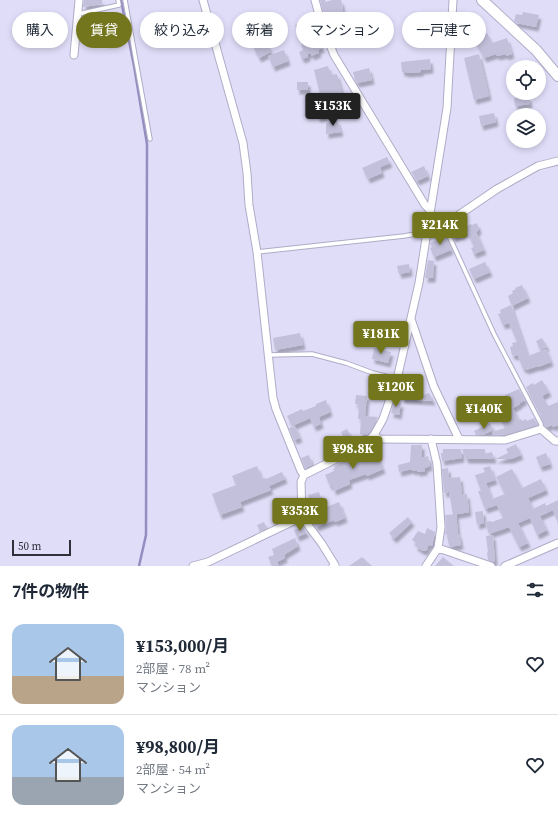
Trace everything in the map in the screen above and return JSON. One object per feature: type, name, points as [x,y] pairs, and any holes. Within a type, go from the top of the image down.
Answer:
[{"type":"street","points":[[77,12],[78,0]]},
{"type":"street","points":[[203,0],[243,143],[249,205],[257,252],[273,398],[301,471],[304,474]]},
{"type":"street","points":[[315,0],[321,22],[334,55],[425,205],[430,210]]},
{"type":"street","points":[[333,566],[335,565],[330,557],[302,517],[301,482],[304,474],[364,445],[374,435],[383,419],[397,379],[419,283],[447,108],[453,0]]},
{"type":"street","points":[[482,0],[536,50],[558,76]]},
{"type":"street","points":[[74,55],[76,28]]},
{"type":"street","points":[[444,225],[497,189],[538,166],[558,161]]},
{"type":"street","points":[[411,319],[434,388],[459,439]]},
{"type":"street","points":[[374,435],[379,439],[505,440],[541,429],[555,441],[558,441]]},
{"type":"street","points":[[426,566],[438,548],[441,527],[437,464],[430,439]]},
{"type":"street","points":[[193,566],[208,562],[302,517]]},
{"type":"street","points":[[505,566],[558,543]]},
{"type":"street","points":[[438,548],[491,566]]},
{"type":"lane","points":[[86,12],[119,5],[118,0]]},
{"type":"lane","points":[[125,0],[150,139]]},
{"type":"lane","points":[[257,252],[404,236],[427,232],[444,225],[494,334],[541,424],[541,429]]},
{"type":"lane","points":[[269,355],[312,354],[397,379]]},
{"type":"building","points":[[84,0],[102,0],[102,4],[83,7]]},
{"type":"building","points":[[320,0],[325,0],[326,2],[341,0],[343,12],[323,12]]},
{"type":"building","points":[[523,12],[539,15],[536,27],[516,23],[514,21],[516,14],[522,15]]},
{"type":"building","points":[[486,34],[492,43],[507,38],[512,54],[497,56],[496,54],[484,58],[478,48],[486,48]]},
{"type":"building","points":[[254,48],[269,48],[271,52],[259,58]]},
{"type":"building","points":[[302,48],[322,48],[318,50],[319,53],[311,56],[311,53],[308,54],[308,57],[302,59],[299,52],[303,50]]},
{"type":"building","points":[[284,50],[288,61],[273,67],[268,56]]},
{"type":"building","points":[[479,54],[489,96],[474,100],[464,58]]},
{"type":"building","points":[[430,59],[431,69],[421,70],[421,72],[402,72],[401,62]]},
{"type":"building","points":[[328,66],[331,75],[337,74],[342,93],[345,93],[348,104],[325,110],[326,116],[318,118],[314,103],[321,102],[321,98],[314,70]]},
{"type":"building","points":[[369,68],[372,80],[357,83],[353,72]]},
{"type":"building","points":[[297,82],[308,82],[308,90],[297,90]]},
{"type":"building","points":[[514,100],[529,100],[530,104],[515,106]]},
{"type":"building","points":[[494,113],[496,122],[481,126],[479,116]]},
{"type":"building","points":[[337,120],[341,132],[326,134],[326,123]]},
{"type":"building","points":[[387,157],[390,163],[380,167],[382,173],[368,179],[362,168]]},
{"type":"building","points":[[424,166],[428,176],[417,181],[411,172]]},
{"type":"building","points":[[462,222],[467,232],[453,238],[450,227]]},
{"type":"building","points":[[477,223],[479,229],[476,232],[484,250],[474,254],[471,248],[474,247],[465,227]]},
{"type":"building","points":[[444,232],[451,250],[434,257],[430,248],[432,247],[430,243],[440,239],[438,234]]},
{"type":"building","points":[[428,260],[434,261],[433,278],[425,278]]},
{"type":"building","points":[[485,262],[490,272],[474,279],[469,269]]},
{"type":"building","points":[[409,264],[410,272],[399,274],[397,266]]},
{"type":"building","points":[[522,285],[528,298],[512,306],[508,296],[513,293],[512,291],[516,289],[515,288]]},
{"type":"building","points":[[511,305],[528,356],[546,349],[551,362],[526,370],[525,368],[523,369],[518,356],[512,355],[510,347],[513,346],[512,343],[517,342],[509,323],[503,325],[498,314],[501,313],[500,310]]},
{"type":"building","points":[[370,321],[384,323],[382,335],[368,333]]},
{"type":"building","points":[[300,333],[303,345],[275,350],[273,338]]},
{"type":"building","points":[[542,338],[547,347],[540,350],[536,341]]},
{"type":"building","points":[[374,348],[391,352],[388,363],[372,359]]},
{"type":"building","points":[[369,378],[379,379],[378,389],[368,388]]},
{"type":"building","points":[[542,380],[549,392],[542,396],[548,406],[558,402],[558,425],[553,427],[552,425],[547,427],[544,425],[541,415],[526,387],[533,383],[534,385]]},
{"type":"building","points":[[402,388],[420,389],[420,397],[429,393],[433,401],[402,399]]},
{"type":"building","points":[[519,389],[525,400],[513,408],[519,420],[521,419],[522,421],[526,419],[527,421],[534,418],[538,425],[508,434],[493,435],[492,432],[505,428],[499,415],[504,413],[499,402],[507,399],[505,395]]},
{"type":"building","points":[[356,395],[367,396],[365,416],[378,417],[367,435],[360,434],[361,419],[358,419],[359,404],[355,404]]},
{"type":"building","points":[[326,400],[330,412],[319,417],[321,424],[314,427],[310,418],[292,426],[287,416],[302,409],[303,411],[316,406],[316,404]]},
{"type":"building","points":[[394,402],[401,403],[399,415],[391,413]]},
{"type":"building","points":[[490,423],[493,430],[483,435],[476,435],[474,431]]},
{"type":"building","points":[[295,426],[300,438],[294,440],[289,428]]},
{"type":"building","points":[[347,429],[352,438],[344,438],[341,432]]},
{"type":"building","points":[[516,444],[521,455],[511,459],[495,459],[508,453],[506,449]]},
{"type":"building","points":[[411,445],[422,445],[422,458],[428,456],[430,466],[425,468],[425,471],[417,472],[417,470],[412,471],[412,469],[399,472],[398,465],[410,462]]},
{"type":"building","points":[[443,449],[461,449],[462,458],[442,461],[441,453],[443,453]]},
{"type":"building","points":[[462,449],[485,449],[485,454],[492,452],[494,459],[466,459]]},
{"type":"building","points":[[364,451],[367,461],[378,457],[383,469],[367,476],[366,474],[349,480],[350,484],[334,491],[325,475],[334,471],[334,466]]},
{"type":"building","points":[[546,453],[550,464],[540,467],[536,457]]},
{"type":"building","points":[[309,455],[312,465],[305,468],[301,458]]},
{"type":"building","points":[[257,466],[262,479],[266,479],[282,472],[285,479],[269,486],[271,490],[240,502],[242,507],[220,515],[212,494],[236,485],[232,476]]},
{"type":"building","points":[[490,466],[495,480],[486,483],[492,499],[505,494],[496,477],[512,469],[522,488],[541,479],[546,490],[528,498],[533,509],[545,503],[546,506],[558,500],[558,523],[553,510],[540,516],[547,530],[537,535],[530,518],[518,523],[528,543],[519,547],[509,527],[489,534],[485,522],[492,522],[503,518],[497,505],[485,509],[478,491],[481,491],[475,475],[485,472],[483,468]]},
{"type":"building","points":[[448,468],[449,478],[460,477],[462,495],[467,494],[469,512],[453,515],[449,492],[444,493],[442,469]]},
{"type":"building","points":[[319,492],[324,508],[339,502],[345,518],[335,522],[334,520],[316,527],[307,510],[306,499],[309,498],[308,495]]},
{"type":"building","points":[[297,502],[297,514],[291,516],[286,505]]},
{"type":"building","points":[[483,511],[484,523],[477,525],[475,512]]},
{"type":"building","points":[[456,514],[458,534],[461,545],[450,547],[447,534],[445,535],[445,515]]},
{"type":"building","points":[[408,517],[412,522],[394,539],[389,533]]},
{"type":"building","points":[[264,522],[267,528],[260,532],[257,525]]},
{"type":"building","points":[[303,527],[307,533],[297,537],[294,530]]},
{"type":"building","points":[[427,528],[435,532],[432,546],[428,545],[427,550],[423,551],[415,546],[416,543],[412,540],[418,531],[425,534]]},
{"type":"building","points":[[493,535],[495,562],[488,560],[487,553],[486,536]]},
{"type":"building","points":[[295,538],[298,546],[284,555],[285,558],[277,562],[279,566],[272,566],[268,557],[274,555],[272,549]]},
{"type":"building","points":[[362,557],[372,566],[349,566]]},
{"type":"building","points":[[443,557],[454,566],[435,566]]},
{"type":"waterway","points":[[121,0],[147,144],[146,535],[139,566]]}]
